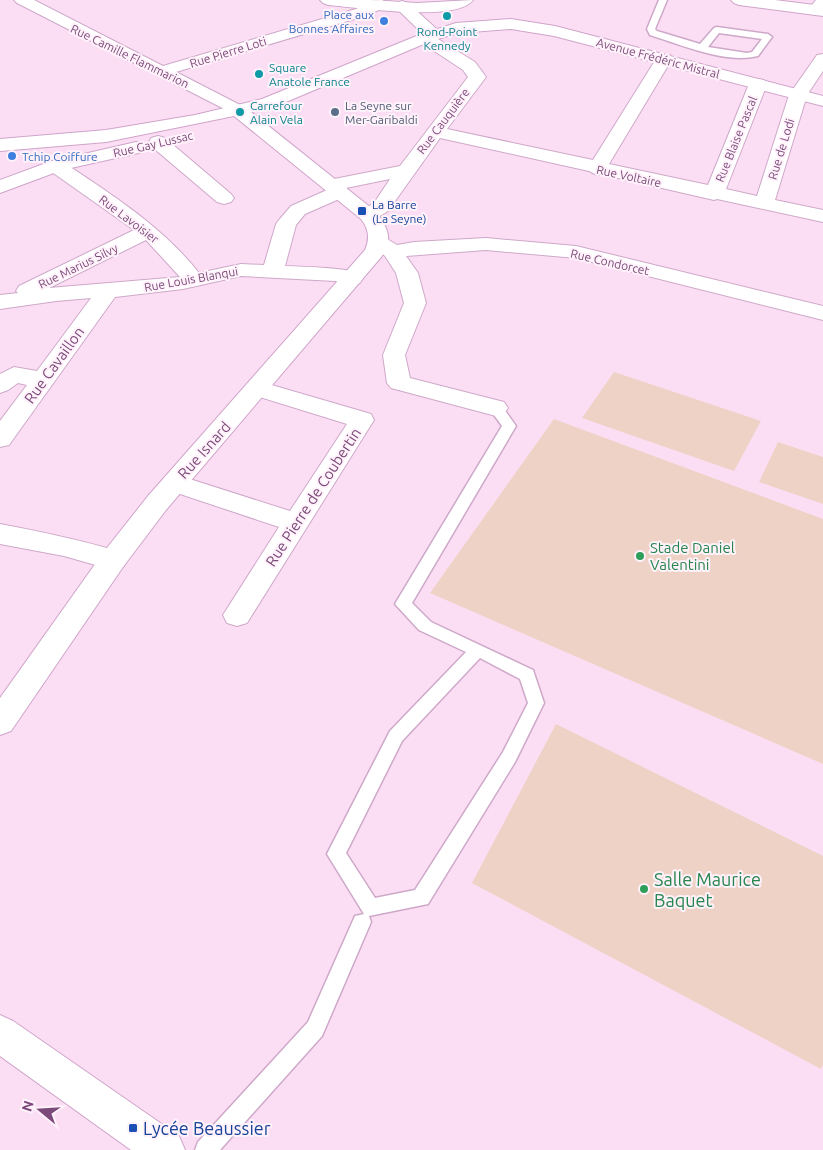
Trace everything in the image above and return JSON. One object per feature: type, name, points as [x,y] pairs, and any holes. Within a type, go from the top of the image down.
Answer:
[{"type":"street","name":"Rue Camille Flammarion","points":[[22,0],[71,27],[163,71],[243,114],[335,188]]},
{"type":"street","points":[[339,0],[438,8],[465,0]]},
{"type":"street","points":[[739,0],[797,4],[821,8]]},
{"type":"street","name":"Rue Pierre Loti","points":[[163,71],[362,12],[379,4]]},
{"type":"street","points":[[0,145],[106,136],[138,130],[172,130],[243,114],[430,36],[402,6]]},
{"type":"street","name":"Avenue Frédéric Mistral","points":[[430,36],[456,28],[511,24],[555,32],[823,101]]},
{"type":"street","name":"Rue Cauquière","points":[[368,215],[381,207],[406,170],[477,77],[469,66],[430,36]]},
{"type":"street","points":[[597,169],[664,59]]},
{"type":"street","name":"Rue de Lodi","points":[[764,204],[798,95],[823,59]]},
{"type":"street","name":"Rue Blaise Pascal","points":[[714,194],[758,84]]},
{"type":"street","name":"Rue Gay Lussac","points":[[0,187],[56,166],[213,130],[243,114]]},
{"type":"street","name":"Rue Voltaire","points":[[435,132],[597,169],[823,216]]},
{"type":"street","points":[[158,142],[224,198]]},
{"type":"street","name":"Rue Lavoisier","points":[[56,166],[149,231],[180,260],[194,280]]},
{"type":"street","name":"Rue Cauquière","points":[[273,272],[286,224],[298,210],[335,188],[406,170]]},
{"type":"street","points":[[335,188],[374,221],[386,248],[407,274],[415,303],[394,356],[399,383],[496,408]]},
{"type":"street","name":"Rue Marius Silvy","points":[[4,301],[149,231]]},
{"type":"street","name":"Rue Condorcet","points":[[386,248],[486,244],[576,252],[823,313]]},
{"type":"street","name":"Rue Isnard","points":[[0,722],[113,560],[174,483],[258,389],[375,252],[386,248]]},
{"type":"street","name":"Rue Louis Blanqui","points":[[4,301],[56,294],[108,292],[183,283],[241,270],[335,274],[352,278]]},
{"type":"street","name":"Rue Cavaillon","points":[[0,440],[108,292]]},
{"type":"street","points":[[0,385],[14,375],[43,380]]},
{"type":"street","name":"Rue Pierre de Coubertin","points":[[237,615],[362,420],[258,389]]},
{"type":"street","points":[[174,483],[296,523]]},
{"type":"street","points":[[0,534],[64,546],[113,560]]},
{"type":"street","points":[[0,1034],[165,1150]]},
{"type":"lane","points":[[663,0],[651,31],[702,48],[750,57],[755,54],[768,36],[717,30],[702,48]]},
{"type":"lane","points":[[478,650],[396,736],[336,854],[371,908],[421,898],[509,757],[536,702],[527,675],[478,650],[425,626],[403,604],[509,426],[496,408]]},
{"type":"lane","points":[[206,1150],[314,1029],[362,922]]},
{"type":"shaded area","points":[[0,0],[823,0],[823,1150],[0,1150]]},
{"type":"shaded area","points":[[614,372],[761,421],[734,471],[582,418]]},
{"type":"shaded area","name":"Stade Daniel Valentini","points":[[554,419],[823,519],[823,764],[430,593]]},
{"type":"shaded area","points":[[778,442],[823,457],[823,504],[759,482]]},
{"type":"shaded area","name":"Salle Maurice Baquet","points":[[556,724],[823,856],[823,1065],[821,1069],[472,883]]},
{"type":"place","name":"Rond-Point Kennedy","points":[[447,16]]},
{"type":"place","name":"Place aux Bonnes Affaires","points":[[384,21]]},
{"type":"place","name":"Square Anatole France","points":[[259,74]]},
{"type":"place","name":"Carrefour Alain Vela","points":[[240,112]]},
{"type":"place","name":"La Seyne sur Mer-Garibaldi","points":[[335,112]]},
{"type":"place","name":"Tchip Coiffure","points":[[12,156]]},
{"type":"place","name":"La Barre (La Seyne)","points":[[362,211]]},
{"type":"place","name":"Stade Daniel Valentini","points":[[640,556]]},
{"type":"place","name":"Salle Maurice Baquet","points":[[644,889]]},
{"type":"place","name":"Lycée Beaussier","points":[[133,1128]]}]
